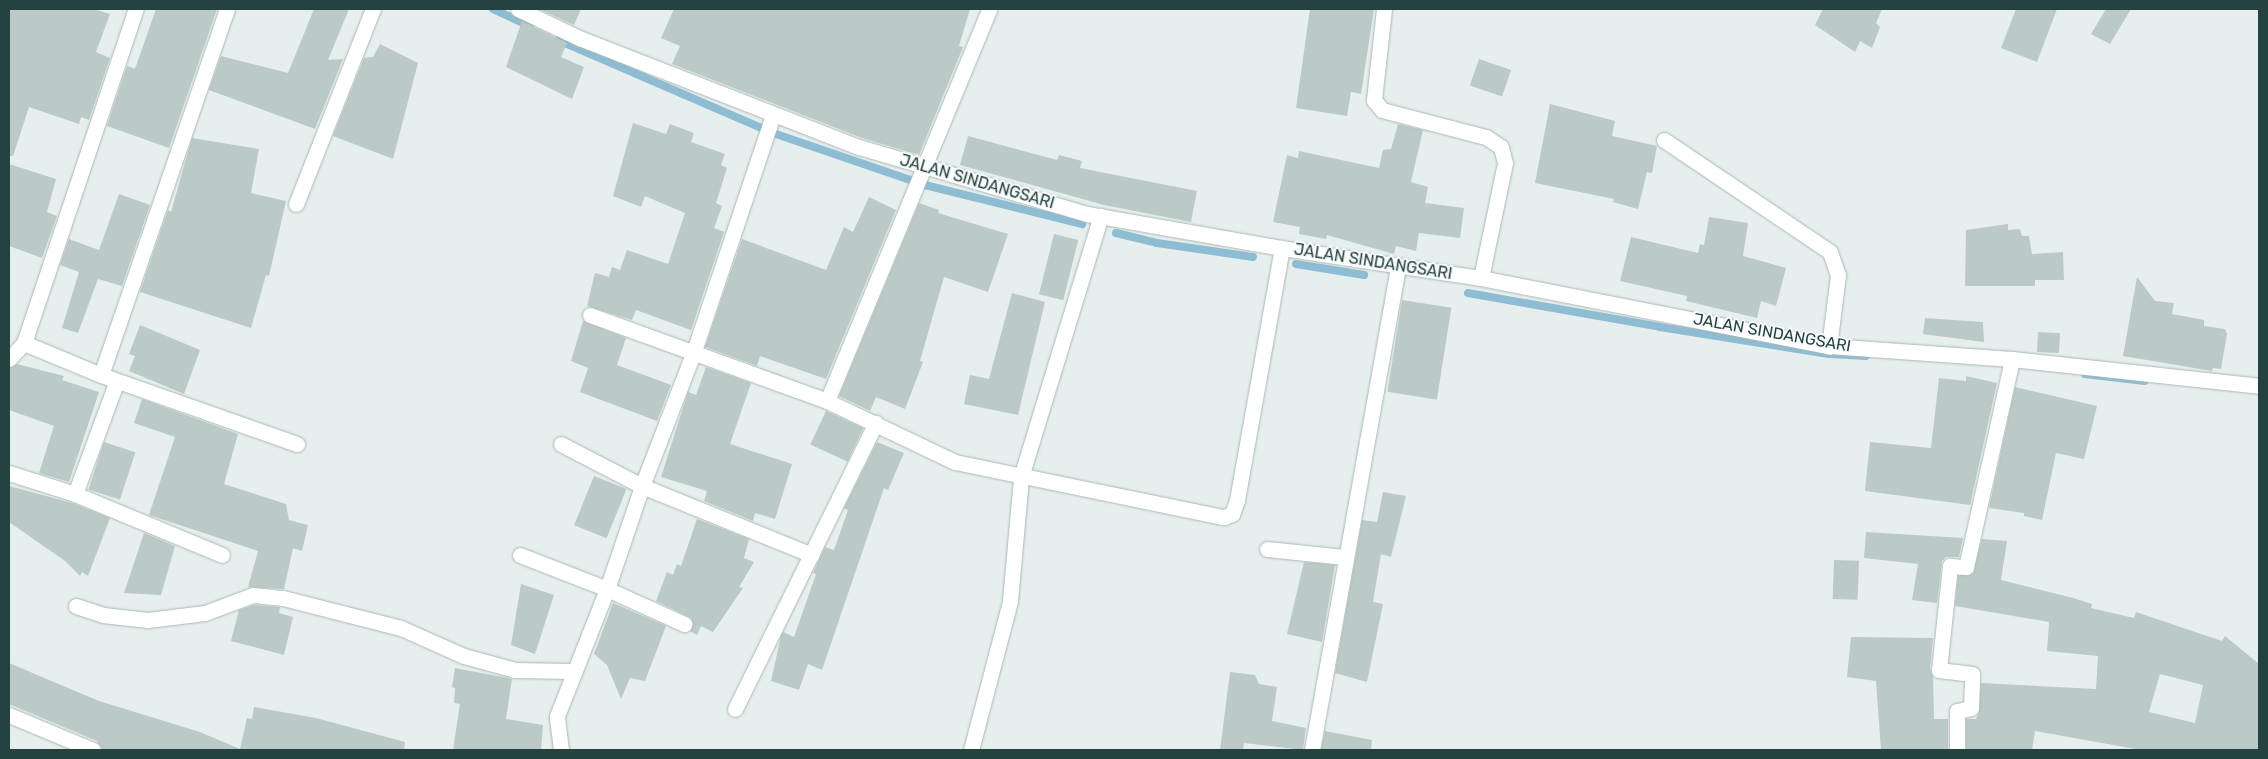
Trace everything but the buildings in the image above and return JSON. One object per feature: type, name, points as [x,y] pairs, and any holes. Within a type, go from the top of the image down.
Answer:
[{"type":"street","points":[[9,359],[24,343],[136,9]]},
{"type":"street","points":[[101,375],[227,9]]},
{"type":"street","points":[[296,204],[373,9]]},
{"type":"street","name":"JALAN SINDANGSARI","points":[[518,9],[579,38],[772,118],[920,171],[1101,216],[1282,248],[1480,278],[1829,346],[2012,359],[2259,386]]},
{"type":"street","points":[[827,401],[920,171],[989,9]]},
{"type":"street","points":[[1384,9],[1374,100],[1382,110],[1486,137],[1501,147],[1505,163],[1480,278]]},
{"type":"street","points":[[561,750],[556,716],[573,669],[607,589],[642,486],[694,351],[772,118]]},
{"type":"street","points":[[1664,140],[1830,252],[1838,275],[1829,346]]},
{"type":"street","points":[[971,750],[1010,602],[1021,476],[1101,216]]},
{"type":"street","points":[[590,315],[694,351],[827,401],[941,456],[1021,476],[1214,517],[1232,514],[1237,500],[1282,248]]},
{"type":"street","points":[[1312,750],[1398,266]]},
{"type":"street","points":[[24,343],[116,382],[297,444]]},
{"type":"street","points":[[1957,750],[1957,711],[1971,708],[1972,674],[1940,670],[1950,566],[1966,567],[2012,359]]},
{"type":"street","points":[[75,494],[116,382]]},
{"type":"street","points":[[734,709],[876,423]]},
{"type":"street","points":[[561,444],[642,486],[812,555]]},
{"type":"street","points":[[9,473],[75,494],[222,555]]},
{"type":"street","points":[[1267,549],[1345,557]]},
{"type":"street","points":[[520,555],[607,589],[684,624]]},
{"type":"street","points":[[76,606],[103,615],[148,620],[205,613],[253,595],[282,598],[401,628],[464,656],[515,670],[573,669]]},
{"type":"street","points":[[9,715],[93,750]]},
{"type":"waterway","points":[[493,9],[529,26]]},
{"type":"waterway","points":[[558,40],[773,133],[925,185],[1082,224]]},
{"type":"waterway","points":[[1116,233],[1157,243],[1253,257]]},
{"type":"waterway","points":[[1296,264],[1364,275]]},
{"type":"waterway","points":[[1468,293],[1660,327],[1829,354],[1866,356]]},
{"type":"waterway","points":[[2085,374],[2145,381]]}]
